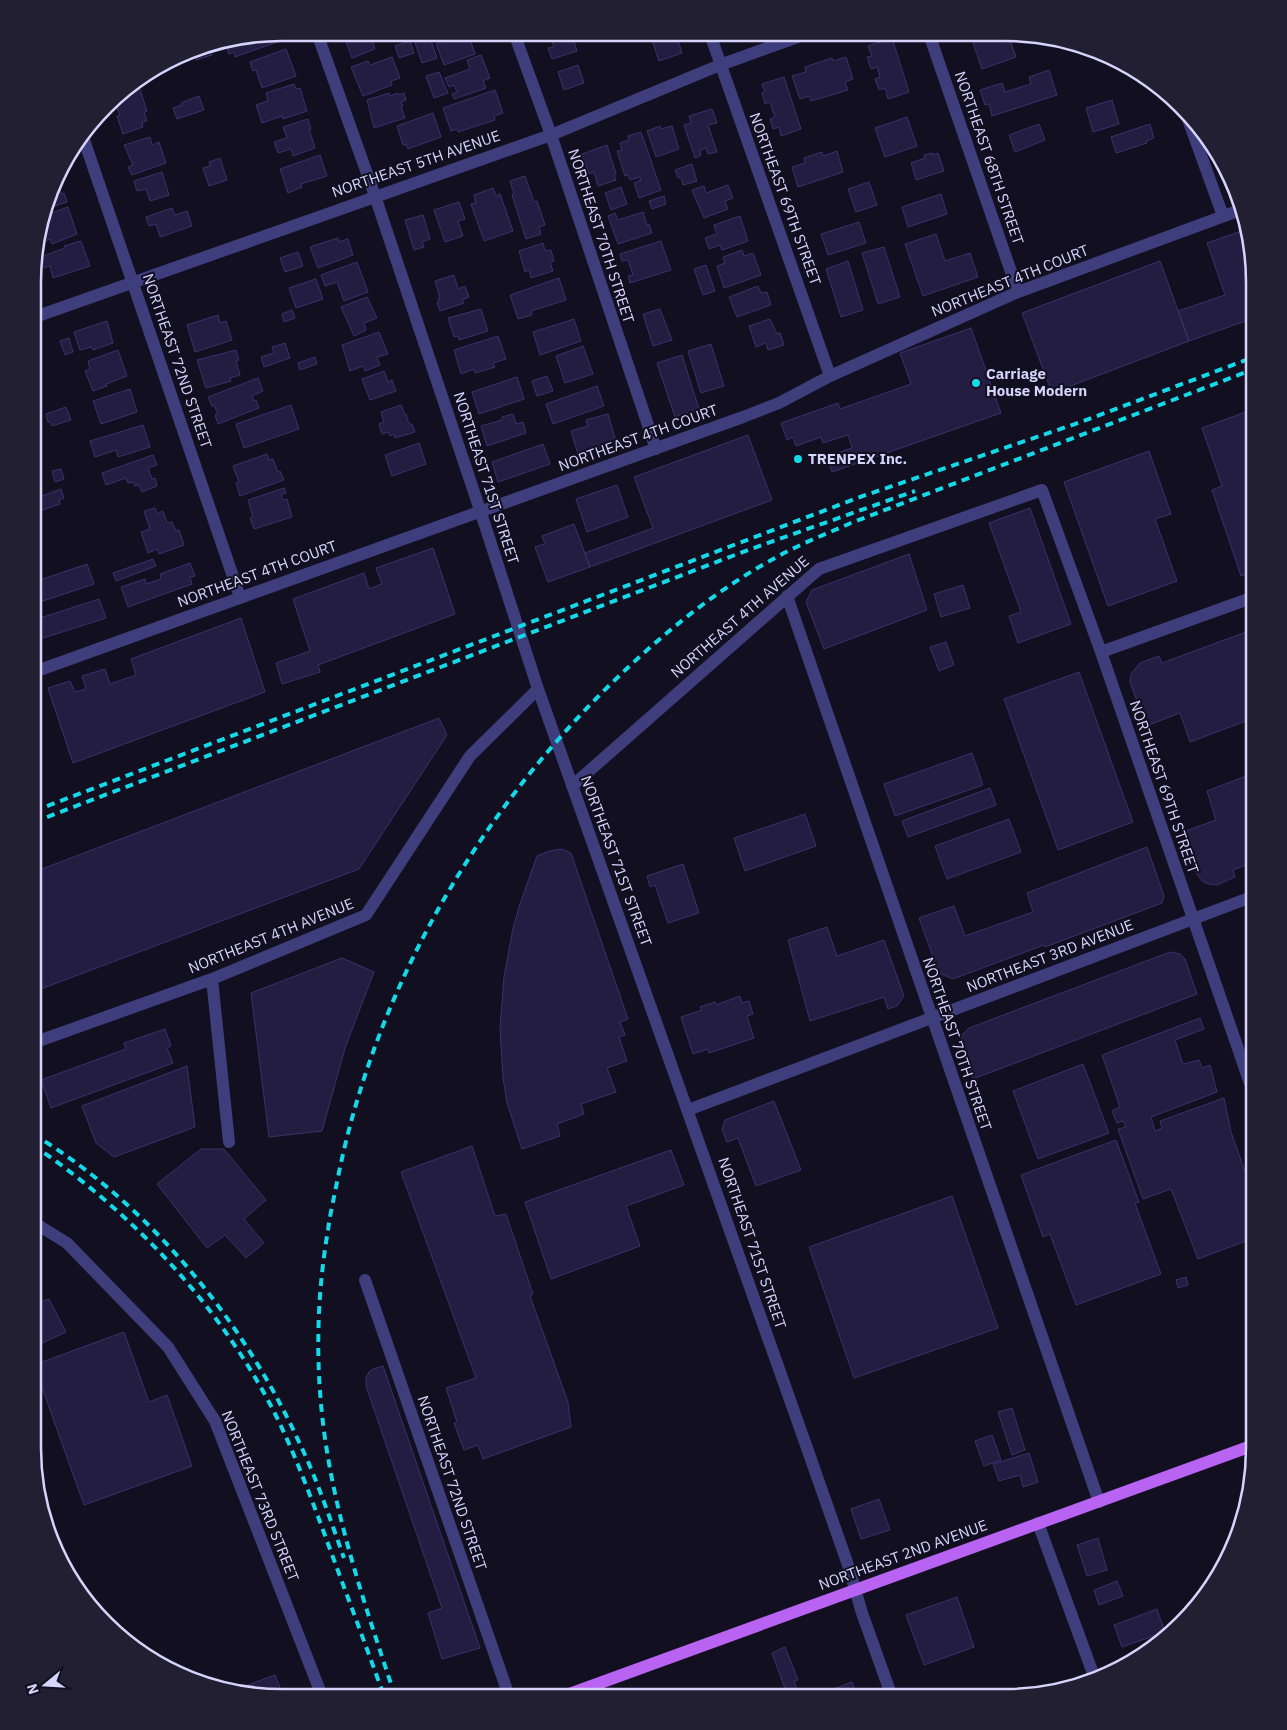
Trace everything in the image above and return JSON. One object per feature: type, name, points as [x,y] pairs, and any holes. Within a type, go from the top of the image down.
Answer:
[{"type":"main road","name":"NORTHEAST 2ND AVENUE","points":[[583,1689],[1246,1448]]},
{"type":"street","name":"NORTHEAST 71ST STREET","points":[[320,41],[375,196],[538,690],[845,1556],[862,1613],[889,1689]]},
{"type":"street","name":"NORTHEAST 70TH STREET","points":[[517,41],[551,135],[656,449]]},
{"type":"street","name":"NORTHEAST 69TH STREET","points":[[712,41],[830,376]]},
{"type":"street","name":"NORTHEAST 5TH AVENUE","points":[[41,315],[551,135],[720,64],[786,41]]},
{"type":"street","name":"NORTHEAST 68TH STREET","points":[[931,41],[1018,292]]},
{"type":"street","points":[[1192,130],[1223,216]]},
{"type":"street","name":"NORTHEAST 72ND STREET","points":[[85,143],[240,597]]},
{"type":"street","name":"NORTHEAST 4TH COURT","points":[[41,669],[240,597],[481,513],[779,403],[830,376],[1018,292],[1235,211]]},
{"type":"street","name":"NORTHEAST 69TH STREET","points":[[1042,490],[1101,652],[1246,1071]]},
{"type":"street","name":"NORTHEAST 4TH AVENUE","points":[[572,786],[819,569],[1042,490]]},
{"type":"street","name":"NORTHEAST 70TH STREET","points":[[787,596],[1098,1502]]},
{"type":"street","points":[[1101,652],[1246,600]]},
{"type":"street","name":"NORTHEAST 4TH AVENUE","points":[[41,1040],[212,979],[366,915],[470,756],[538,690]]},
{"type":"street","name":"NORTHEAST 3RD AVENUE","points":[[688,1110],[1246,899]]},
{"type":"street","points":[[212,979],[229,1142]]},
{"type":"street","name":"NORTHEAST 73RD STREET","points":[[41,1227],[66,1243],[168,1347],[215,1421],[319,1689]]},
{"type":"street","name":"NORTHEAST 72ND STREET","points":[[365,1280],[507,1689]]},
{"type":"street","points":[[1038,1523],[1092,1672]]},
{"type":"building","points":[[280,41],[235,57],[234,52],[229,54],[226,48],[251,43]]},
{"type":"building","points":[[346,41],[372,41],[375,49],[352,58]]},
{"type":"building","points":[[410,41],[414,53],[399,58],[395,46]]},
{"type":"building","points":[[414,41],[431,41],[437,58],[422,63]]},
{"type":"building","points":[[445,41],[471,41],[475,54],[444,65],[436,44]]},
{"type":"building","points":[[552,41],[574,41],[577,51],[552,59],[548,48],[554,47]]},
{"type":"building","points":[[652,41],[678,41],[682,53],[659,61]]},
{"type":"building","points":[[883,41],[893,41],[909,92],[888,99],[885,88],[879,90],[875,79],[880,77],[877,67],[871,69],[867,57],[872,56],[868,46]]},
{"type":"building","points":[[972,41],[1010,41],[1016,57],[982,69]]},
{"type":"building","points":[[286,49],[296,76],[262,88],[256,70],[253,71],[250,62]]},
{"type":"building","points":[[211,52],[212,55],[196,60],[195,58]]},
{"type":"building","points":[[481,55],[490,78],[483,81],[486,88],[454,99],[452,94],[457,92],[454,85],[449,87],[445,78],[470,69],[467,60]]},
{"type":"building","points":[[392,57],[400,78],[391,81],[392,85],[363,96],[351,67],[368,61],[370,65]]},
{"type":"building","points":[[846,57],[853,79],[845,82],[848,90],[811,101],[809,96],[800,99],[792,76],[806,72],[805,67],[832,58],[833,61]]},
{"type":"building","points":[[578,65],[584,83],[564,90],[558,72]]},
{"type":"building","points":[[1049,70],[1057,95],[992,116],[989,104],[985,105],[980,90],[1002,83],[1005,92],[1031,84],[1029,77]]},
{"type":"building","points":[[439,72],[448,93],[434,98],[426,76]]},
{"type":"building","points":[[784,77],[801,129],[781,136],[779,127],[773,129],[770,119],[775,117],[770,102],[765,104],[762,93],[765,92],[762,84]]},
{"type":"building","points":[[294,84],[296,89],[300,88],[307,111],[283,119],[282,116],[262,123],[256,105],[268,101],[266,93]]},
{"type":"building","points":[[140,88],[147,111],[144,112],[147,121],[142,122],[143,127],[123,134],[117,116],[120,116],[117,107]]},
{"type":"building","points":[[495,90],[503,113],[494,116],[495,120],[458,132],[457,129],[451,131],[443,108]]},
{"type":"building","points":[[389,93],[390,96],[404,93],[406,100],[401,102],[403,106],[401,106],[405,118],[374,128],[367,100]]},
{"type":"building","points":[[199,96],[204,110],[177,119],[173,108]]},
{"type":"building","points":[[1112,100],[1119,124],[1093,132],[1086,108]]},
{"type":"building","points":[[712,109],[717,123],[708,125],[717,152],[708,154],[706,148],[700,150],[701,155],[695,158],[684,125],[691,123],[689,116]]},
{"type":"building","points":[[433,113],[441,137],[408,149],[406,144],[403,145],[397,126]]},
{"type":"building","points":[[907,117],[917,146],[885,157],[875,128]]},
{"type":"building","points":[[308,119],[315,148],[293,156],[291,149],[278,153],[274,142],[287,138],[283,127]]},
{"type":"building","points":[[1039,124],[1045,140],[1015,152],[1009,135]]},
{"type":"building","points":[[1150,124],[1154,138],[1146,141],[1147,143],[1116,153],[1111,137]]},
{"type":"building","points":[[660,126],[661,129],[672,126],[679,149],[656,157],[647,131]]},
{"type":"building","points":[[641,132],[661,190],[639,198],[634,183],[641,180],[640,177],[630,180],[628,175],[625,176],[617,151],[622,150],[620,143],[629,140],[628,136]]},
{"type":"building","points":[[150,137],[152,145],[159,142],[166,163],[132,175],[128,167],[133,165],[124,145]]},
{"type":"building","points":[[607,145],[616,180],[598,186],[594,172],[589,174],[582,154]]},
{"type":"building","points":[[837,151],[843,172],[798,187],[792,167],[805,163],[804,158],[822,152],[823,156]]},
{"type":"building","points":[[932,153],[933,155],[938,153],[944,171],[916,180],[911,163],[925,158],[924,155]]},
{"type":"building","points":[[320,155],[327,176],[301,184],[302,187],[288,193],[280,169]]},
{"type":"building","points":[[220,158],[227,180],[209,186],[203,168],[210,166],[209,162]]},
{"type":"building","points":[[692,164],[697,181],[683,185],[681,177],[678,178],[675,170]]},
{"type":"building","points":[[162,172],[169,195],[150,201],[146,189],[137,191],[134,181]]},
{"type":"building","points":[[525,176],[534,202],[537,201],[545,225],[539,227],[541,234],[526,239],[512,195],[514,194],[510,181]]},
{"type":"building","points":[[869,182],[877,205],[856,212],[848,189]]},
{"type":"building","points":[[728,185],[733,198],[725,201],[728,209],[704,218],[692,190],[704,186],[706,193]]},
{"type":"building","points":[[621,187],[627,204],[611,210],[605,193]]},
{"type":"building","points":[[493,188],[496,196],[500,194],[513,231],[484,241],[471,204],[476,203],[474,195]]},
{"type":"building","points":[[60,190],[61,194],[64,193],[67,202],[54,206]]},
{"type":"building","points":[[941,194],[947,214],[908,227],[902,207]]},
{"type":"building","points":[[664,196],[666,204],[652,209],[649,201]]},
{"type":"building","points":[[459,202],[465,219],[458,221],[463,236],[445,242],[434,210]]},
{"type":"building","points":[[68,207],[77,234],[52,244],[50,239],[45,241],[51,213]]},
{"type":"building","points":[[172,208],[175,215],[187,211],[192,226],[160,237],[156,224],[149,226],[146,217]]},
{"type":"building","points":[[643,212],[652,233],[618,244],[608,216],[615,213],[618,220]]},
{"type":"building","points":[[423,215],[430,239],[422,242],[424,247],[414,250],[405,220]]},
{"type":"building","points":[[740,216],[748,241],[722,250],[720,245],[709,249],[705,238],[717,234],[714,225]]},
{"type":"building","points":[[859,222],[866,243],[828,255],[821,234]]},
{"type":"building","points":[[1240,231],[1245,266],[1246,321],[1189,341],[1178,311],[1225,295],[1207,243]]},
{"type":"building","points":[[936,234],[945,261],[970,253],[978,277],[923,296],[905,244]]},
{"type":"building","points":[[338,238],[339,242],[348,239],[353,255],[318,268],[310,247]]},
{"type":"building","points":[[81,241],[90,266],[53,278],[50,266],[42,269],[43,256],[65,248],[64,246]]},
{"type":"building","points":[[661,241],[671,270],[630,283],[628,276],[633,275],[628,260],[622,261],[620,254]]},
{"type":"building","points":[[543,243],[545,251],[551,250],[554,261],[550,262],[553,271],[531,278],[529,270],[525,272],[519,251]]},
{"type":"building","points":[[884,247],[900,297],[878,304],[862,253]]},
{"type":"building","points":[[742,250],[744,256],[753,253],[761,275],[724,288],[717,266],[725,263],[723,257]]},
{"type":"building","points":[[298,252],[303,266],[285,272],[280,258]]},
{"type":"building","points":[[848,261],[863,310],[841,317],[826,269]]},
{"type":"building","points":[[1160,261],[1189,341],[1052,393],[1022,313]]},
{"type":"building","points":[[357,262],[368,292],[344,301],[337,282],[325,286],[321,275]]},
{"type":"building","points":[[706,265],[715,291],[703,295],[694,269]]},
{"type":"building","points":[[454,275],[458,289],[465,286],[469,297],[462,300],[464,303],[440,311],[437,303],[440,298],[435,281]]},
{"type":"building","points":[[559,278],[566,300],[531,311],[532,315],[518,319],[510,295]]},
{"type":"building","points":[[316,279],[323,299],[296,308],[289,288]]},
{"type":"building","points":[[758,286],[761,293],[767,292],[771,305],[737,317],[729,297]]},
{"type":"building","points":[[367,297],[377,318],[364,323],[366,330],[354,336],[341,307]]},
{"type":"building","points":[[481,309],[488,331],[459,340],[458,336],[454,337],[448,318]]},
{"type":"building","points":[[660,309],[672,340],[653,346],[643,314]]},
{"type":"building","points":[[292,310],[295,318],[284,322],[282,314]]},
{"type":"building","points":[[218,315],[220,323],[226,321],[232,340],[195,352],[187,325]]},
{"type":"building","points":[[574,319],[581,341],[540,355],[533,332]]},
{"type":"building","points":[[770,319],[777,334],[780,333],[784,345],[768,350],[766,343],[756,347],[749,326]]},
{"type":"building","points":[[107,321],[113,343],[93,350],[91,347],[80,350],[74,332]]},
{"type":"building","points":[[971,328],[1001,413],[832,472],[826,457],[852,448],[848,435],[823,443],[821,437],[796,446],[793,437],[787,440],[781,423],[838,403],[840,409],[911,384],[900,353]]},
{"type":"building","points":[[379,332],[388,354],[377,357],[380,365],[365,371],[363,366],[350,371],[342,345]]},
{"type":"building","points":[[498,336],[506,359],[493,363],[495,367],[475,373],[474,369],[461,374],[454,350]]},
{"type":"building","points":[[69,338],[73,352],[65,355],[60,341]]},
{"type":"building","points":[[285,343],[290,358],[264,367],[261,357],[274,353],[272,347]]},
{"type":"building","points":[[711,344],[724,386],[701,393],[688,351]]},
{"type":"building","points":[[583,346],[593,374],[565,383],[556,356]]},
{"type":"building","points":[[118,350],[127,376],[93,391],[85,371],[90,369],[88,361]]},
{"type":"building","points":[[236,350],[239,360],[236,361],[240,375],[230,378],[231,381],[206,388],[197,360]]},
{"type":"building","points":[[682,355],[699,409],[675,417],[657,363]]},
{"type":"building","points":[[315,357],[317,364],[300,370],[298,363]]},
{"type":"building","points":[[384,371],[388,382],[392,380],[396,391],[370,400],[362,379]]},
{"type":"building","points":[[547,376],[553,391],[537,396],[532,381]]},
{"type":"building","points":[[517,377],[524,399],[479,414],[472,392]]},
{"type":"building","points":[[258,378],[263,391],[252,396],[259,408],[218,424],[215,415],[218,414],[208,397]]},
{"type":"building","points":[[597,386],[604,406],[553,424],[546,404]]},
{"type":"building","points":[[130,389],[137,412],[101,424],[93,401]]},
{"type":"building","points":[[291,405],[299,429],[244,448],[236,424]]},
{"type":"building","points":[[401,405],[409,424],[412,424],[415,432],[395,438],[394,434],[390,436],[388,432],[382,434],[379,424],[384,422],[381,412]]},
{"type":"building","points":[[66,407],[71,420],[52,426],[48,422],[46,414]]},
{"type":"building","points":[[1246,412],[1246,574],[1241,576],[1212,490],[1222,486],[1202,428]]},
{"type":"building","points":[[513,414],[516,424],[523,422],[526,433],[487,446],[481,426],[502,420],[502,417]]},
{"type":"building","points":[[608,414],[618,448],[600,453],[599,448],[578,454],[571,431],[588,426],[586,420]]},
{"type":"building","points":[[143,425],[150,447],[118,457],[116,450],[95,457],[90,441]]},
{"type":"building","points":[[748,435],[772,500],[590,567],[585,553],[653,528],[634,477]]},
{"type":"building","points":[[419,443],[426,464],[392,476],[385,455]]},
{"type":"building","points":[[543,444],[550,464],[498,482],[492,462]]},
{"type":"building","points":[[1149,451],[1171,514],[1155,519],[1177,581],[1108,606],[1064,482]]},
{"type":"building","points":[[267,454],[269,460],[273,459],[278,472],[280,471],[284,480],[240,496],[236,483],[239,482],[233,466]]},
{"type":"building","points":[[153,455],[157,465],[148,468],[152,479],[155,478],[157,486],[142,492],[139,485],[135,486],[133,482],[128,483],[126,478],[106,485],[102,473]]},
{"type":"building","points":[[61,469],[64,479],[55,482],[52,471]]},
{"type":"building","points":[[617,485],[628,517],[587,532],[576,499]]},
{"type":"building","points":[[284,488],[286,493],[281,495],[283,500],[287,499],[292,517],[254,529],[250,518],[253,517],[248,500]]},
{"type":"building","points":[[61,489],[64,498],[59,500],[60,504],[41,511],[41,496]]},
{"type":"building","points":[[155,508],[157,514],[163,511],[167,523],[172,522],[176,531],[179,530],[184,545],[159,554],[157,549],[148,553],[141,532],[150,529],[144,511]]},
{"type":"building","points":[[1030,508],[1071,624],[1018,643],[1009,616],[1021,612],[989,523]]},
{"type":"building","points":[[574,524],[590,567],[548,582],[535,547],[545,544],[542,536]]},
{"type":"building","points":[[433,548],[455,614],[318,665],[320,672],[282,684],[276,663],[310,651],[293,599],[364,573],[369,589],[382,584],[376,568]]},
{"type":"building","points":[[909,554],[927,610],[824,649],[806,602],[812,590]]},
{"type":"building","points":[[153,559],[156,566],[116,581],[113,573]]},
{"type":"building","points":[[190,563],[195,576],[190,577],[192,584],[128,607],[121,587],[145,579],[146,584],[161,579],[160,574]]},
{"type":"building","points":[[87,564],[94,584],[41,602],[41,580]]},
{"type":"building","points":[[963,585],[970,608],[941,617],[934,594]]},
{"type":"building","points":[[99,599],[106,618],[41,639],[41,618]]},
{"type":"building","points":[[241,618],[265,692],[73,763],[48,688],[70,681],[75,692],[86,689],[82,676],[105,669],[110,684],[136,675],[131,659]]},
{"type":"building","points":[[1246,632],[1246,721],[1190,742],[1180,713],[1146,726],[1130,682],[1131,674],[1140,663],[1159,656],[1162,663]]},
{"type":"building","points":[[946,642],[954,665],[939,671],[930,647]]},
{"type":"building","points":[[1079,672],[1133,822],[1058,850],[1004,699]]},
{"type":"building","points":[[439,718],[447,735],[359,869],[41,989],[41,869]]},
{"type":"building","points":[[972,753],[983,785],[895,816],[884,784]]},
{"type":"building","points":[[1246,776],[1246,865],[1233,870],[1235,877],[1217,885],[1202,881],[1197,874],[1183,832],[1216,820],[1207,791]]},
{"type":"building","points":[[990,788],[996,805],[908,837],[902,821]]},
{"type":"building","points":[[805,814],[816,846],[745,871],[734,838]]},
{"type":"building","points":[[1009,819],[1021,852],[947,879],[935,846]]},
{"type":"building","points":[[1147,847],[1164,896],[1162,903],[953,979],[939,973],[919,918],[954,906],[965,936],[1033,912],[1027,893]]},
{"type":"building","points":[[562,849],[571,853],[628,1019],[620,1022],[625,1035],[619,1037],[627,1061],[607,1068],[616,1092],[581,1104],[584,1114],[557,1124],[560,1136],[522,1149],[507,1103],[503,1078],[500,1028],[504,977],[513,928],[537,856],[549,851]]},
{"type":"building","points":[[683,864],[699,913],[668,923],[655,885],[650,887],[647,876]]},
{"type":"building","points":[[827,927],[837,956],[884,940],[904,996],[897,1006],[888,1009],[884,997],[810,1021],[788,940]]},
{"type":"building","points":[[1170,952],[1180,954],[1185,959],[1197,994],[973,1079],[961,1045],[962,1035],[969,1028]]},
{"type":"building","points":[[342,958],[374,972],[345,1048],[322,1131],[269,1137],[251,993]]},
{"type":"building","points":[[740,996],[742,1003],[749,1001],[753,1014],[747,1016],[754,1038],[709,1053],[708,1049],[693,1054],[681,1017],[702,1010],[700,1007],[715,1002],[716,1005]]},
{"type":"building","points":[[1200,1018],[1204,1029],[1175,1040],[1183,1064],[1199,1060],[1202,1068],[1210,1065],[1217,1092],[1151,1117],[1155,1131],[1162,1128],[1160,1121],[1224,1098],[1231,1132],[1246,1174],[1246,1241],[1198,1259],[1171,1189],[1143,1199],[1118,1129],[1126,1127],[1123,1121],[1117,1123],[1112,1111],[1120,1107],[1102,1055]]},
{"type":"building","points":[[165,1029],[171,1046],[167,1048],[173,1063],[51,1108],[41,1080],[126,1049],[124,1043]]},
{"type":"building","points":[[1083,1064],[1109,1133],[1038,1159],[1013,1091]]},
{"type":"building","points":[[187,1066],[195,1127],[114,1157],[96,1143],[82,1106]]},
{"type":"building","points":[[774,1101],[801,1170],[756,1186],[738,1138],[727,1142],[722,1129],[725,1120]]},
{"type":"building","points":[[1116,1140],[1139,1202],[1135,1203],[1161,1274],[1076,1305],[1050,1234],[1043,1237],[1021,1175]]},
{"type":"building","points":[[472,1146],[495,1216],[506,1214],[533,1294],[530,1296],[568,1402],[571,1427],[483,1459],[478,1445],[464,1450],[454,1423],[457,1422],[446,1388],[476,1378],[401,1172]]},
{"type":"building","points":[[201,1149],[224,1149],[266,1200],[244,1219],[264,1243],[246,1258],[225,1235],[207,1248],[157,1184]]},
{"type":"building","points":[[671,1150],[684,1185],[626,1206],[640,1246],[551,1279],[525,1202]]},
{"type":"building","points":[[952,1196],[998,1328],[854,1378],[809,1247]]},
{"type":"building","points":[[1186,1277],[1188,1285],[1178,1288],[1176,1280]]},
{"type":"building","points":[[49,1299],[66,1332],[41,1344],[41,1301]]},
{"type":"building","points":[[124,1332],[149,1402],[167,1395],[192,1466],[84,1505],[41,1385],[41,1362]]},
{"type":"building","points":[[383,1366],[480,1648],[442,1659],[428,1613],[442,1608],[366,1386],[366,1378],[369,1372]]},
{"type":"building","points":[[1012,1408],[1025,1450],[1012,1455],[998,1412]]},
{"type":"building","points":[[992,1435],[1001,1460],[984,1466],[975,1441]]},
{"type":"building","points":[[1029,1453],[1038,1482],[1023,1487],[1020,1475],[999,1481],[993,1464]]},
{"type":"building","points":[[879,1499],[890,1530],[861,1539],[851,1509]]},
{"type":"building","points":[[1098,1538],[1107,1570],[1087,1576],[1077,1545]]},
{"type":"building","points":[[1117,1581],[1123,1596],[1099,1605],[1094,1590]]},
{"type":"building","points":[[957,1597],[974,1647],[924,1665],[906,1615]]},
{"type":"building","points":[[1157,1609],[1164,1629],[1157,1635],[1122,1647],[1114,1625]]},
{"type":"building","points":[[785,1647],[798,1680],[794,1681],[797,1689],[785,1689],[772,1653]]},
{"type":"building","points":[[275,1675],[281,1689],[251,1687],[246,1686]]},
{"type":"building","points":[[852,1682],[854,1689],[833,1689]]},
{"type":"railway","points":[[41,808],[860,497],[1081,422],[1246,360]]},
{"type":"railway","points":[[393,1689],[370,1621],[348,1545],[330,1469],[324,1430],[319,1371],[318,1330],[322,1270],[337,1182],[354,1110],[377,1040],[406,973],[439,907],[478,845],[521,785],[568,729],[619,676],[693,612],[754,570],[794,548],[851,523],[1246,372]]},
{"type":"railway","points":[[41,819],[748,550],[915,491]]},
{"type":"railway","points":[[41,1139],[75,1162],[116,1194],[188,1268],[221,1309],[250,1352],[276,1397],[306,1456],[344,1558]]},
{"type":"railway","points":[[41,1151],[104,1199],[167,1260],[196,1294],[248,1365],[278,1419],[298,1466],[381,1689]]},
{"type":"place","name":"Carriage House Modern","points":[[976,383]]},
{"type":"place","name":"TRENPEX Inc.","points":[[798,459]]}]
